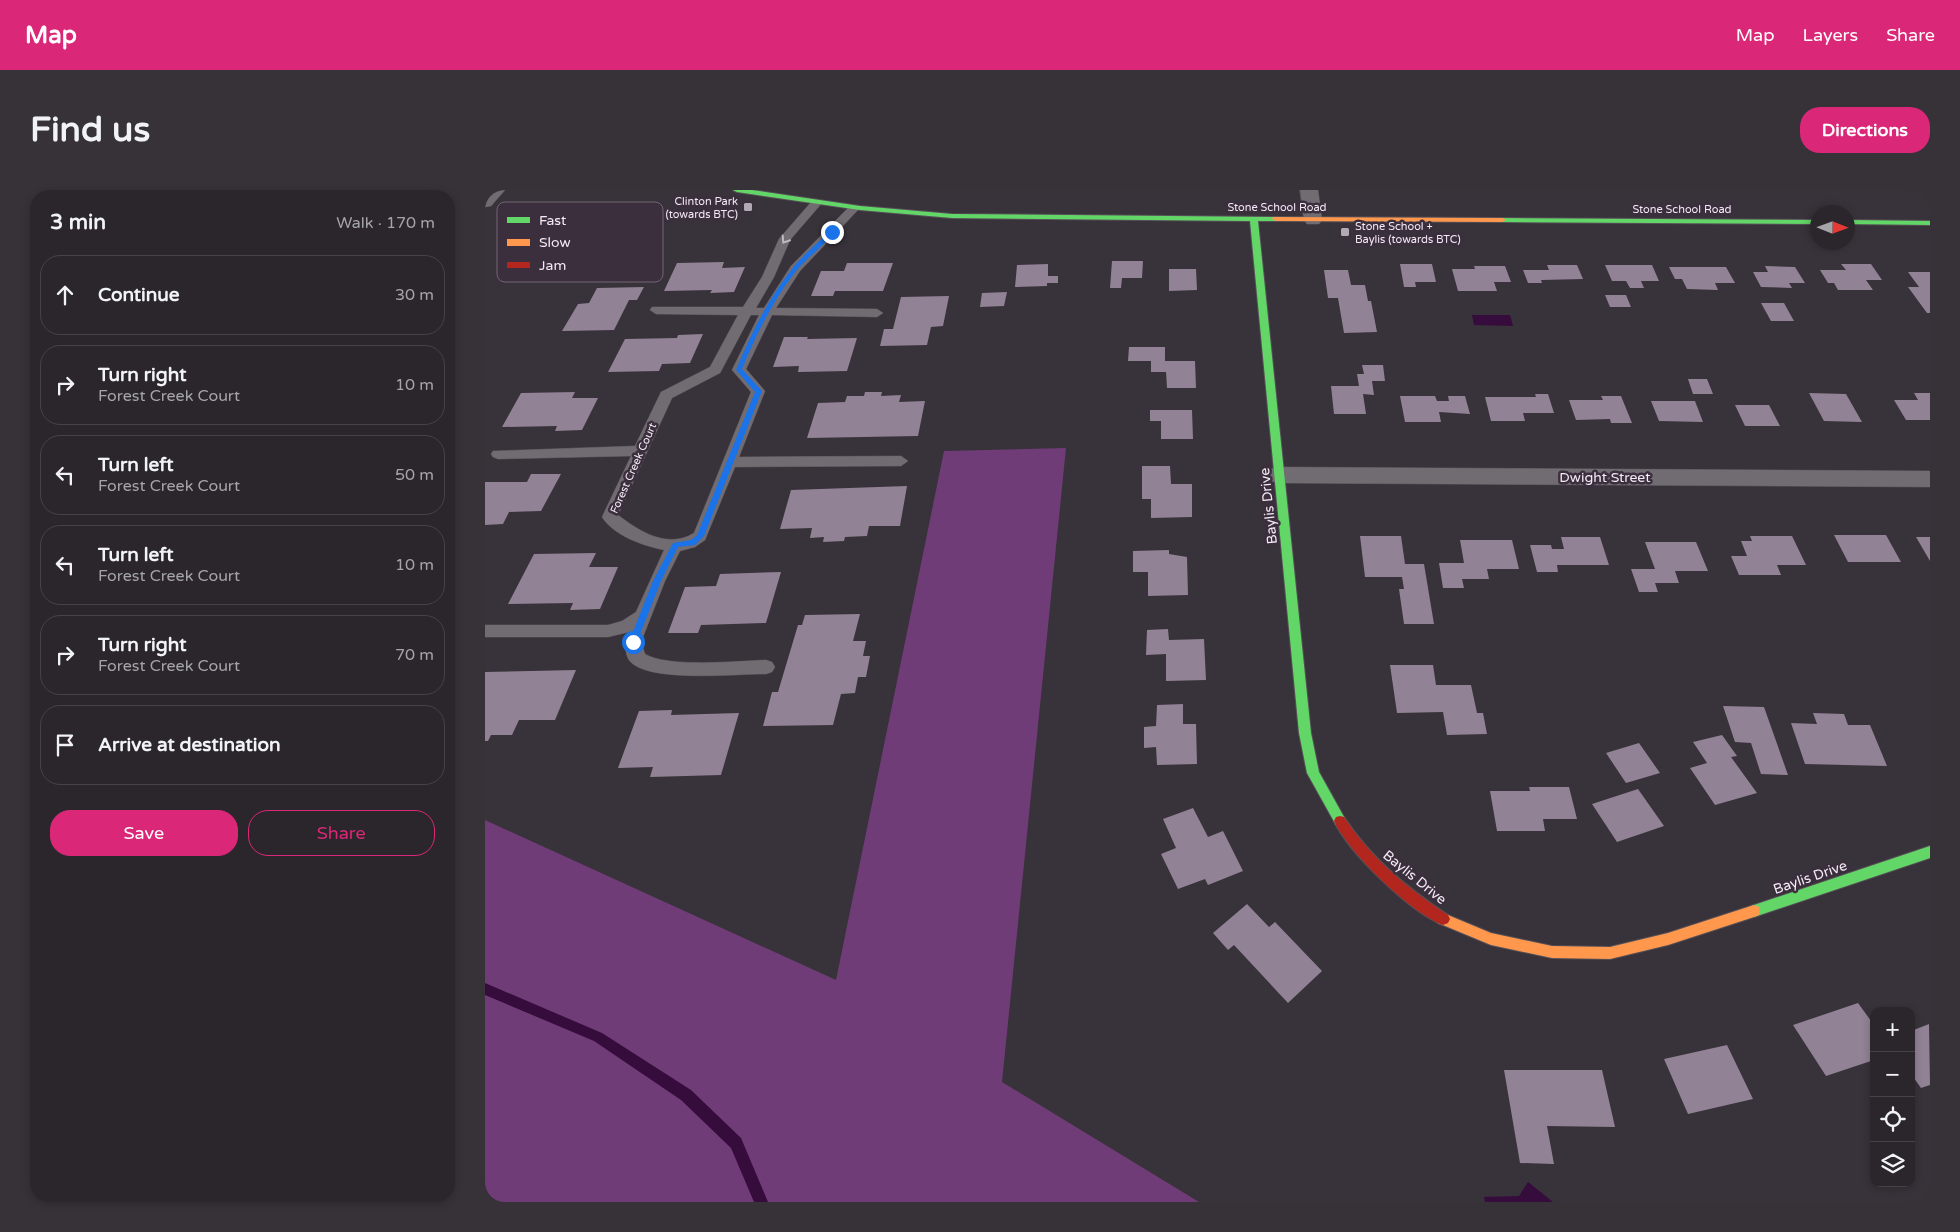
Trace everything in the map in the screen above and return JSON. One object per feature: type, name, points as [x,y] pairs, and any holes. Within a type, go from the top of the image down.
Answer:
[{"type":"main road","name":"Stone School Road","points":[[737,190],[854,208],[916,215],[973,217],[1810,222]]},
{"type":"main road","name":"Baylis Drive","points":[[1255,220],[1305,733],[1313,773],[1348,835],[1383,873],[1442,918],[1491,939],[1552,952],[1610,953],[1668,939],[1930,852]]},
{"type":"main road","points":[[1855,222],[1930,223]]},
{"type":"street","points":[[485,202],[496,190]]},
{"type":"street","points":[[1309,190],[1313,220]]},
{"type":"street","name":"Dwight Street","points":[[1279,474],[1930,479]]},
{"type":"lane","points":[[816,203],[785,238],[768,276],[730,339],[715,370],[739,370],[767,312],[795,269],[854,208]]},
{"type":"lane","points":[[656,310],[877,313]]},
{"type":"lane","name":"Forest Creek Court","points":[[715,370],[666,395],[610,516],[618,524],[659,546],[693,543],[700,536],[758,391],[739,370]]},
{"type":"lane","points":[[498,454],[640,451]]},
{"type":"lane","points":[[730,462],[901,461]]},
{"type":"lane","points":[[675,545],[642,617],[633,642],[637,658],[649,665],[674,668],[766,667]]},
{"type":"lane","points":[[485,631],[608,631],[627,626],[642,617]]},
{"type":"shaded area","points":[[1472,315],[1510,315],[1513,326],[1474,325]]},
{"type":"shaded area","points":[[1066,448],[1002,1082],[1199,1202],[485,1202],[485,820],[836,980],[944,451]]},
{"type":"shaded area","points":[[1528,1182],[1553,1202],[1485,1202],[1484,1197],[1519,1196]]},
{"type":"building","points":[[1112,261],[1143,261],[1142,278],[1122,278],[1121,288],[1110,288]]},
{"type":"building","points":[[724,262],[722,268],[745,267],[734,292],[710,293],[712,290],[664,291],[677,263]]},
{"type":"building","points":[[847,263],[893,263],[883,291],[835,291],[833,296],[811,296],[821,271],[844,271]]},
{"type":"building","points":[[1048,264],[1048,276],[1058,276],[1058,283],[1047,283],[1047,286],[1015,287],[1017,265]]},
{"type":"building","points":[[1400,264],[1432,264],[1436,282],[1415,282],[1416,287],[1404,287]]},
{"type":"building","points":[[1841,264],[1871,264],[1882,280],[1866,280],[1873,290],[1838,290],[1834,283],[1828,283],[1820,270],[1846,270]]},
{"type":"building","points":[[1547,265],[1577,265],[1583,279],[1541,280],[1542,283],[1528,283],[1523,270],[1549,270]]},
{"type":"building","points":[[1605,265],[1652,265],[1659,281],[1641,281],[1644,288],[1630,288],[1626,281],[1612,281]]},
{"type":"building","points":[[1474,266],[1505,266],[1511,282],[1494,282],[1497,291],[1458,291],[1452,269],[1475,269]]},
{"type":"building","points":[[1765,266],[1795,267],[1805,283],[1789,283],[1792,288],[1761,287],[1753,272],[1768,272]]},
{"type":"building","points":[[1669,267],[1726,267],[1735,283],[1715,283],[1718,290],[1687,289],[1682,279],[1675,279]]},
{"type":"building","points":[[1169,269],[1196,269],[1197,290],[1169,291]]},
{"type":"building","points":[[1324,270],[1348,270],[1351,285],[1365,285],[1368,301],[1371,301],[1377,332],[1344,333],[1338,298],[1328,298]]},
{"type":"building","points":[[1908,272],[1930,272],[1930,313],[1927,313],[1908,287],[1919,287]]},
{"type":"building","points":[[644,287],[637,300],[629,300],[614,330],[562,331],[578,304],[589,303],[597,288]]},
{"type":"building","points":[[1007,292],[1004,306],[980,307],[982,293]]},
{"type":"building","points":[[1605,295],[1626,295],[1631,307],[1610,307]]},
{"type":"building","points":[[949,296],[943,326],[931,327],[927,345],[880,346],[884,329],[893,329],[901,297]]},
{"type":"building","points":[[1761,303],[1784,303],[1794,321],[1771,321]]},
{"type":"building","points":[[703,334],[690,363],[662,364],[659,371],[608,372],[625,339],[677,338],[678,335]]},
{"type":"building","points":[[784,337],[808,337],[807,339],[857,338],[847,371],[798,372],[799,366],[773,367]]},
{"type":"building","points":[[1129,347],[1165,347],[1165,361],[1195,361],[1196,388],[1167,388],[1166,372],[1151,372],[1151,361],[1128,361]]},
{"type":"building","points":[[1362,365],[1383,365],[1385,381],[1372,381],[1374,395],[1363,394],[1366,414],[1334,414],[1331,386],[1359,386],[1357,374],[1364,374]]},
{"type":"building","points":[[1688,379],[1707,379],[1713,394],[1693,394]]},
{"type":"building","points":[[575,392],[572,398],[598,398],[582,430],[555,431],[557,426],[502,427],[521,393]]},
{"type":"building","points":[[865,392],[882,392],[881,396],[901,395],[899,402],[925,401],[918,436],[807,438],[818,403],[845,402],[847,396],[864,396]]},
{"type":"building","points":[[1809,393],[1846,394],[1862,422],[1824,421]]},
{"type":"building","points":[[1914,393],[1930,393],[1930,420],[1906,420],[1894,400],[1918,400]]},
{"type":"building","points":[[1535,394],[1548,394],[1554,413],[1523,413],[1525,421],[1491,421],[1485,397],[1536,397]]},
{"type":"building","points":[[1400,396],[1435,396],[1437,401],[1449,401],[1448,396],[1465,396],[1470,414],[1439,412],[1441,422],[1405,422]]},
{"type":"building","points":[[1601,396],[1621,396],[1632,423],[1611,423],[1610,419],[1576,420],[1569,400],[1603,400]]},
{"type":"building","points":[[1651,401],[1695,401],[1703,422],[1659,421]]},
{"type":"building","points":[[1735,405],[1769,405],[1780,426],[1745,426]]},
{"type":"building","points":[[1150,410],[1192,410],[1193,439],[1161,439],[1161,421],[1150,421]]},
{"type":"building","points":[[1142,466],[1170,466],[1171,484],[1192,484],[1192,517],[1151,518],[1151,499],[1142,499]]},
{"type":"building","points":[[531,474],[561,474],[541,511],[509,512],[503,524],[485,525],[485,482],[527,482]]},
{"type":"building","points":[[907,486],[900,526],[869,526],[867,536],[845,537],[844,541],[823,542],[824,537],[810,538],[812,528],[780,529],[791,490]]},
{"type":"building","points":[[1834,535],[1886,535],[1901,562],[1848,562]]},
{"type":"building","points":[[1360,536],[1401,536],[1405,564],[1424,564],[1434,624],[1404,624],[1399,589],[1404,589],[1402,577],[1365,577]]},
{"type":"building","points":[[1750,536],[1792,536],[1806,565],[1777,565],[1781,575],[1739,575],[1731,556],[1747,556],[1741,541],[1752,541]]},
{"type":"building","points":[[1561,537],[1600,537],[1609,565],[1557,565],[1558,572],[1537,572],[1530,545],[1551,545],[1552,549],[1564,549]]},
{"type":"building","points":[[1916,537],[1930,537],[1930,561]]},
{"type":"building","points":[[1460,540],[1512,540],[1519,569],[1487,569],[1489,579],[1462,579],[1464,588],[1443,588],[1439,563],[1464,563]]},
{"type":"building","points":[[1645,542],[1696,542],[1708,571],[1675,571],[1679,583],[1655,583],[1658,592],[1639,592],[1631,569],[1655,569]]},
{"type":"building","points":[[1169,550],[1169,554],[1187,557],[1188,595],[1148,596],[1148,572],[1133,572],[1133,551]]},
{"type":"building","points":[[596,553],[589,567],[618,567],[600,609],[570,610],[573,603],[508,604],[534,554]]},
{"type":"building","points":[[781,572],[766,623],[701,625],[698,633],[668,633],[685,587],[716,586],[720,574]]},
{"type":"building","points":[[860,614],[853,641],[866,641],[863,656],[870,656],[866,677],[858,677],[855,693],[841,694],[833,725],[763,726],[772,692],[778,692],[798,625],[802,625],[805,615]]},
{"type":"building","points":[[1168,629],[1169,640],[1204,639],[1206,680],[1166,681],[1166,654],[1146,655],[1147,630]]},
{"type":"building","points":[[1390,665],[1433,665],[1436,685],[1471,685],[1477,713],[1483,713],[1487,734],[1447,735],[1443,712],[1397,713]]},
{"type":"building","points":[[576,670],[555,720],[519,720],[512,735],[491,735],[488,741],[485,741],[485,672]]},
{"type":"building","points":[[1183,704],[1183,724],[1196,724],[1197,764],[1157,765],[1156,747],[1144,748],[1144,727],[1156,726],[1157,705]]},
{"type":"building","points":[[1723,706],[1764,707],[1788,775],[1761,774],[1751,743],[1735,742]]},
{"type":"building","points":[[672,710],[671,715],[739,713],[721,775],[650,777],[653,767],[618,768],[639,711]]},
{"type":"building","points":[[1813,713],[1844,714],[1848,725],[1870,725],[1887,766],[1805,764],[1791,723],[1817,724]]},
{"type":"building","points":[[1722,735],[1737,756],[1731,757],[1757,793],[1715,805],[1690,768],[1707,763],[1693,742]]},
{"type":"building","points":[[1639,743],[1660,773],[1626,783],[1606,753]]},
{"type":"building","points":[[1529,787],[1569,787],[1577,819],[1543,819],[1545,831],[1497,831],[1490,791],[1530,791]]},
{"type":"building","points":[[1638,789],[1664,826],[1617,842],[1592,804]]},
{"type":"building","points":[[1193,808],[1208,837],[1223,831],[1243,871],[1208,885],[1205,879],[1178,889],[1161,854],[1176,848],[1163,819]]},
{"type":"building","points":[[1247,904],[1269,927],[1275,922],[1322,971],[1288,1003],[1234,945],[1228,950],[1213,933]]},
{"type":"building","points":[[1858,1003],[1870,1020],[1870,1061],[1826,1076],[1793,1025]]},
{"type":"building","points":[[1929,1024],[1930,1085],[1921,1088],[1915,1080],[1915,1029]]},
{"type":"building","points":[[1727,1045],[1753,1099],[1688,1114],[1664,1059]]},
{"type":"building","points":[[1504,1070],[1602,1070],[1615,1127],[1547,1126],[1554,1164],[1520,1163]]},
{"type":"waterway","points":[[485,989],[598,1037],[686,1095],[736,1143],[761,1202]]},
{"type":"traffic: fast","points":[[737,190],[860,208],[952,216],[1276,219]]},
{"type":"traffic: fast","points":[[1254,220],[1305,733],[1313,773],[1340,821]]},
{"type":"traffic: fast","points":[[1502,220],[1810,222]]},
{"type":"traffic: fast","points":[[1855,222],[1930,223]]},
{"type":"traffic: fast","points":[[1754,911],[1930,852]]},
{"type":"traffic: slow","points":[[1276,219],[1502,220]]},
{"type":"traffic: slow","points":[[1443,919],[1491,939],[1552,952],[1610,953],[1668,939],[1754,911]]},
{"type":"traffic: jam","points":[[1340,821],[1360,849],[1386,876],[1443,919]]},
{"type":"place","name":"Clinton Park (towards BTC)","points":[[748,207]]},
{"type":"place","name":"Stone School + Baylis (towards BTC)","points":[[1345,232]]},
{"type":"route","points":[[633,642],[657,581],[675,545],[693,543],[700,536],[758,391],[739,370],[751,340],[795,269],[832,232]]}]
